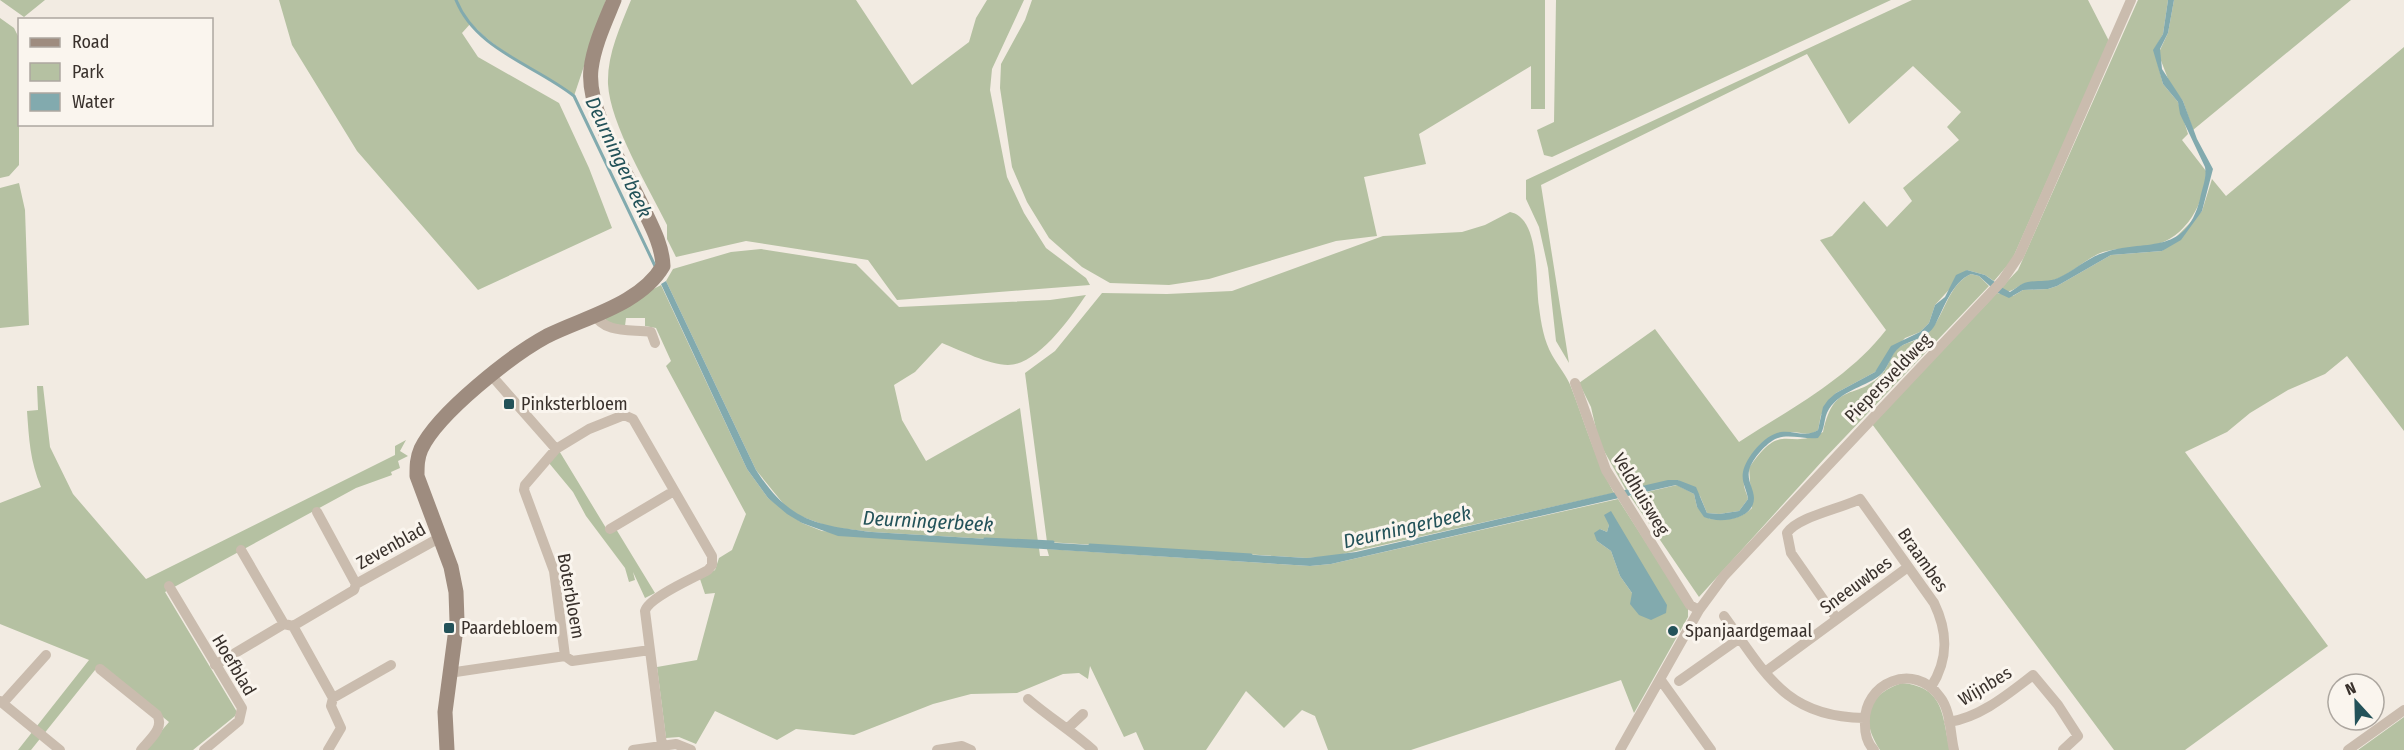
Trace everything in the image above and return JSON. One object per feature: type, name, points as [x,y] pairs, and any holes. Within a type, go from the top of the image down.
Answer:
[{"type":"street","points":[[447,750],[445,712],[457,609],[452,567],[417,476],[418,457],[436,427],[491,375],[528,347],[631,297],[658,273],[661,249],[601,120],[592,95],[591,71],[597,44],[614,0]]},
{"type":"street","name":"Piepersveldweg","points":[[1620,750],[1699,610],[1724,576],[2002,281],[2019,256],[2131,0]]},
{"type":"street","points":[[594,314],[598,321],[609,328],[651,332],[655,343]]},
{"type":"street","points":[[491,375],[556,449],[589,429],[624,415],[633,419],[712,556],[712,565],[646,606],[662,745]]},
{"type":"street","name":"Veldhuisweg","points":[[1575,383],[1601,459],[1616,487],[1690,605],[1699,610]]},
{"type":"street","name":"Boterbloem","points":[[556,449],[525,484],[524,490],[554,571],[565,656]]},
{"type":"street","points":[[610,529],[674,492]]},
{"type":"street","name":"Braambes","points":[[1837,619],[1791,554],[1787,543],[1787,533],[1791,526],[1860,499],[1934,603],[1946,636],[1946,652],[1931,687]]},
{"type":"street","name":"Zevenblad","points":[[317,512],[356,584]]},
{"type":"street","name":"Zevenblad","points":[[215,665],[354,590],[356,584],[441,537]]},
{"type":"street","points":[[241,550],[333,698],[331,706],[341,728],[328,750]]},
{"type":"street","name":"Sneeuwbes","points":[[1765,672],[1908,567]]},
{"type":"street","name":"Hoefblad","points":[[169,586],[242,708],[243,714],[239,721],[204,750]]},
{"type":"street","points":[[1724,616],[1765,672],[1797,703],[1825,713],[1864,718]]},
{"type":"street","points":[[1679,681],[1740,638]]},
{"type":"street","points":[[449,673],[565,656],[572,661],[650,650]]},
{"type":"street","points":[[46,654],[2,702],[60,750]]},
{"type":"street","points":[[333,698],[391,665]]},
{"type":"street","points":[[100,669],[157,715],[160,720],[160,726],[141,750]]},
{"type":"street","name":"Wijnbes","points":[[1949,722],[1973,715],[2033,675],[2058,705],[2078,736],[2063,750]]},
{"type":"street","points":[[1660,679],[1711,750]]},
{"type":"street","points":[[1874,750],[1869,745],[1864,718],[1871,695],[1889,681],[1915,679],[1931,687],[1942,698],[1954,750]]},
{"type":"street","points":[[1028,699],[1060,726],[1068,728],[1092,750]]},
{"type":"street","points":[[2348,750],[2404,710]]},
{"type":"street","points":[[1068,728],[1083,714]]},
{"type":"street","points":[[633,750],[676,744],[691,750]]},
{"type":"street","points":[[938,750],[962,746],[971,750]]},
{"type":"green space","points":[[0,0],[45,0],[24,17]]},
{"type":"green space","points":[[279,0],[606,0],[574,96],[495,45],[471,23],[462,33],[478,57],[559,103],[589,168],[612,228],[478,290],[357,151],[292,45]]},
{"type":"green space","points":[[631,0],[856,0],[912,85],[969,42],[976,18],[987,0],[1024,0],[992,69],[990,90],[1007,177],[1024,213],[1046,248],[1086,278],[1090,285],[897,300],[868,260],[746,241],[676,257],[667,239],[667,225],[623,136],[610,100],[608,73],[610,62],[615,41]]},
{"type":"green space","points":[[1032,0],[1545,0],[1545,109],[1531,109],[1531,66],[1419,134],[1426,164],[1364,177],[1377,236],[1336,241],[1209,279],[1169,285],[1110,283],[1082,267],[1049,238],[1027,202],[1012,167],[1000,88],[1001,64],[1025,20]]},
{"type":"green space","points":[[1556,0],[1891,0],[1552,157],[1544,155],[1537,130],[1554,122]]},
{"type":"green space","points":[[1912,0],[2088,0],[2109,41],[2012,260],[1994,281],[1985,275],[1967,270],[1935,305],[1929,323],[1920,332],[1905,338],[1875,372],[1836,393],[1821,415],[1818,430],[1808,434],[1781,433],[1772,436],[1758,447],[1745,472],[1744,484],[1748,499],[1739,511],[1707,513],[1700,496],[1678,480],[1626,490],[1599,442],[1591,407],[1579,383],[1655,329],[1739,442],[1817,392],[1854,364],[1886,330],[1820,240],[1832,236],[1864,201],[1887,227],[1912,201],[1903,188],[1959,140],[1947,127],[1961,112],[1913,66],[1849,124],[1807,54],[1541,185],[1569,363],[1556,341],[1548,268],[1539,227],[1526,199],[1526,180]]},
{"type":"green space","points":[[2138,0],[2168,0],[2163,34],[2154,50],[2163,84],[2178,102],[2188,134],[2182,140],[2206,171],[2198,206],[2184,227],[2165,241],[2154,245],[2103,252],[2054,280],[2024,284],[2006,292],[2001,288],[2018,270]]},
{"type":"green space","points":[[2174,0],[2351,0],[2193,130],[2183,101],[2170,84],[2160,58],[2160,50],[2168,33]]},
{"type":"green space","points":[[0,18],[14,28],[18,36],[19,165],[9,176],[0,178]]},
{"type":"green space","points":[[2404,47],[2404,431],[2347,356],[2325,374],[2288,390],[2250,413],[2227,432],[2185,452],[2328,646],[2185,750],[2114,750],[1872,424],[1997,293],[2013,296],[2023,290],[2048,289],[2057,286],[2111,255],[2162,251],[2202,211],[2212,179],[2226,196]]},
{"type":"green space","points":[[19,183],[25,210],[29,325],[0,328],[0,188]]},
{"type":"green space","points":[[1510,212],[1520,217],[1532,238],[1539,307],[1545,338],[1549,350],[1569,383],[1596,454],[1614,493],[1334,556],[1307,558],[1047,542],[1025,373],[1055,351],[1102,293],[1167,294],[1232,291],[1383,236],[1462,232],[1485,225]]},
{"type":"green space","points":[[761,249],[856,264],[899,307],[1050,300],[1086,295],[1053,338],[1042,349],[1019,363],[1008,365],[992,363],[942,343],[915,372],[894,385],[902,420],[926,461],[1020,408],[1038,542],[872,532],[830,527],[800,516],[786,507],[756,470],[666,281],[673,269],[731,252]]},
{"type":"green space","points":[[1971,274],[1979,276],[1989,286],[1825,458],[1699,597],[1630,496],[1677,485],[1694,494],[1697,507],[1710,519],[1732,518],[1747,512],[1752,508],[1749,468],[1760,453],[1778,440],[1801,439],[1823,432],[1833,405],[1840,398],[1872,382],[1882,374],[1896,350],[1932,329],[1956,286]]},
{"type":"green space","points":[[661,285],[747,469],[768,498],[802,523],[822,531],[1039,548],[1040,556],[1049,556],[1047,549],[1310,566],[1331,564],[1618,499],[1688,608],[1688,617],[1634,713],[1621,680],[1411,750],[1328,750],[1315,716],[1302,710],[1284,728],[1246,691],[1206,750],[1144,750],[1136,732],[1124,737],[1090,666],[1088,679],[1079,673],[1063,674],[1017,693],[971,694],[933,704],[854,735],[796,729],[777,740],[715,711],[696,744],[679,737],[666,738],[657,667],[697,660],[715,593],[705,594],[700,579],[715,570],[719,558],[732,550],[746,514],[666,366],[671,361],[656,328],[645,326],[645,318],[626,318],[625,326],[607,323],[604,315]],"holes":[[[1609,525],[1651,620],[1620,576],[1611,551],[1597,541],[1600,529],[1607,532]]]},
{"type":"green space","points":[[37,386],[43,386],[50,447],[73,494],[146,579],[395,455],[395,446],[406,440],[400,451],[408,456],[398,461],[400,468],[391,472],[392,475],[356,488],[165,592],[237,712],[193,750],[145,750],[169,722],[99,665],[31,750],[18,750],[89,660],[0,624],[0,503],[41,487],[32,459],[27,411],[38,410]]},
{"type":"green space","points":[[558,449],[606,528],[616,529],[655,593],[645,598],[633,572],[635,580],[629,582],[625,568],[586,516],[573,492],[549,463]]},
{"type":"green space","points":[[1902,683],[1927,690],[1934,697],[1943,715],[1950,750],[1880,750],[1870,729],[1870,710],[1881,694]]},
{"type":"green space","points":[[2404,717],[2404,750],[2358,750],[2386,732]]},
{"type":"water","points":[[2168,0],[2174,0],[2168,33],[2160,49],[2162,69],[2183,101],[2197,139],[2213,169],[2202,211],[2181,240],[2162,251],[2111,255],[2048,289],[2023,290],[2009,298],[1996,292],[2001,287],[2010,292],[2026,283],[2058,278],[2103,253],[2174,238],[2193,218],[2204,183],[2205,167],[2180,114],[2178,102],[2163,84],[2153,50],[2163,34]]},
{"type":"water","points":[[1967,270],[1985,275],[1995,282],[1991,287],[1979,276],[1971,274],[1964,278],[1954,289],[1932,330],[1900,347],[1879,376],[1834,403],[1827,412],[1818,438],[1777,438],[1765,447],[1750,467],[1749,478],[1754,498],[1748,511],[1742,516],[1726,520],[1704,517],[1697,507],[1694,494],[1676,485],[1331,564],[1310,566],[838,536],[802,523],[768,498],[747,469],[661,284],[666,281],[756,470],[780,500],[792,510],[819,523],[872,532],[1307,558],[1356,552],[1668,480],[1678,480],[1696,487],[1707,513],[1739,511],[1748,499],[1743,472],[1757,447],[1769,437],[1781,432],[1804,434],[1818,430],[1823,407],[1828,400],[1836,393],[1875,372],[1891,346],[1920,332],[1929,323],[1935,305],[1945,297],[1956,275]]},
{"type":"water","points":[[1611,511],[1667,605],[1666,613],[1651,620],[1639,615],[1630,604],[1632,593],[1620,576],[1611,551],[1597,541],[1594,533],[1600,529],[1607,532],[1609,525],[1604,515]]},
{"type":"waterway","name":"Deurningerbeek","points":[[456,0],[465,17],[477,32],[508,55],[574,96],[655,266]]},
{"type":"waterway","name":"Deurningerbeek","points":[[985,539],[1053,542]]},
{"type":"waterway","name":"Deurningerbeek","points":[[1090,545],[1251,555]]},
{"type":"place","name":"Pinksterbloem","points":[[509,404]]},
{"type":"place","name":"Paardebloem","points":[[449,628]]},
{"type":"place","name":"Spanjaardgemaal","points":[[1673,631]]}]
